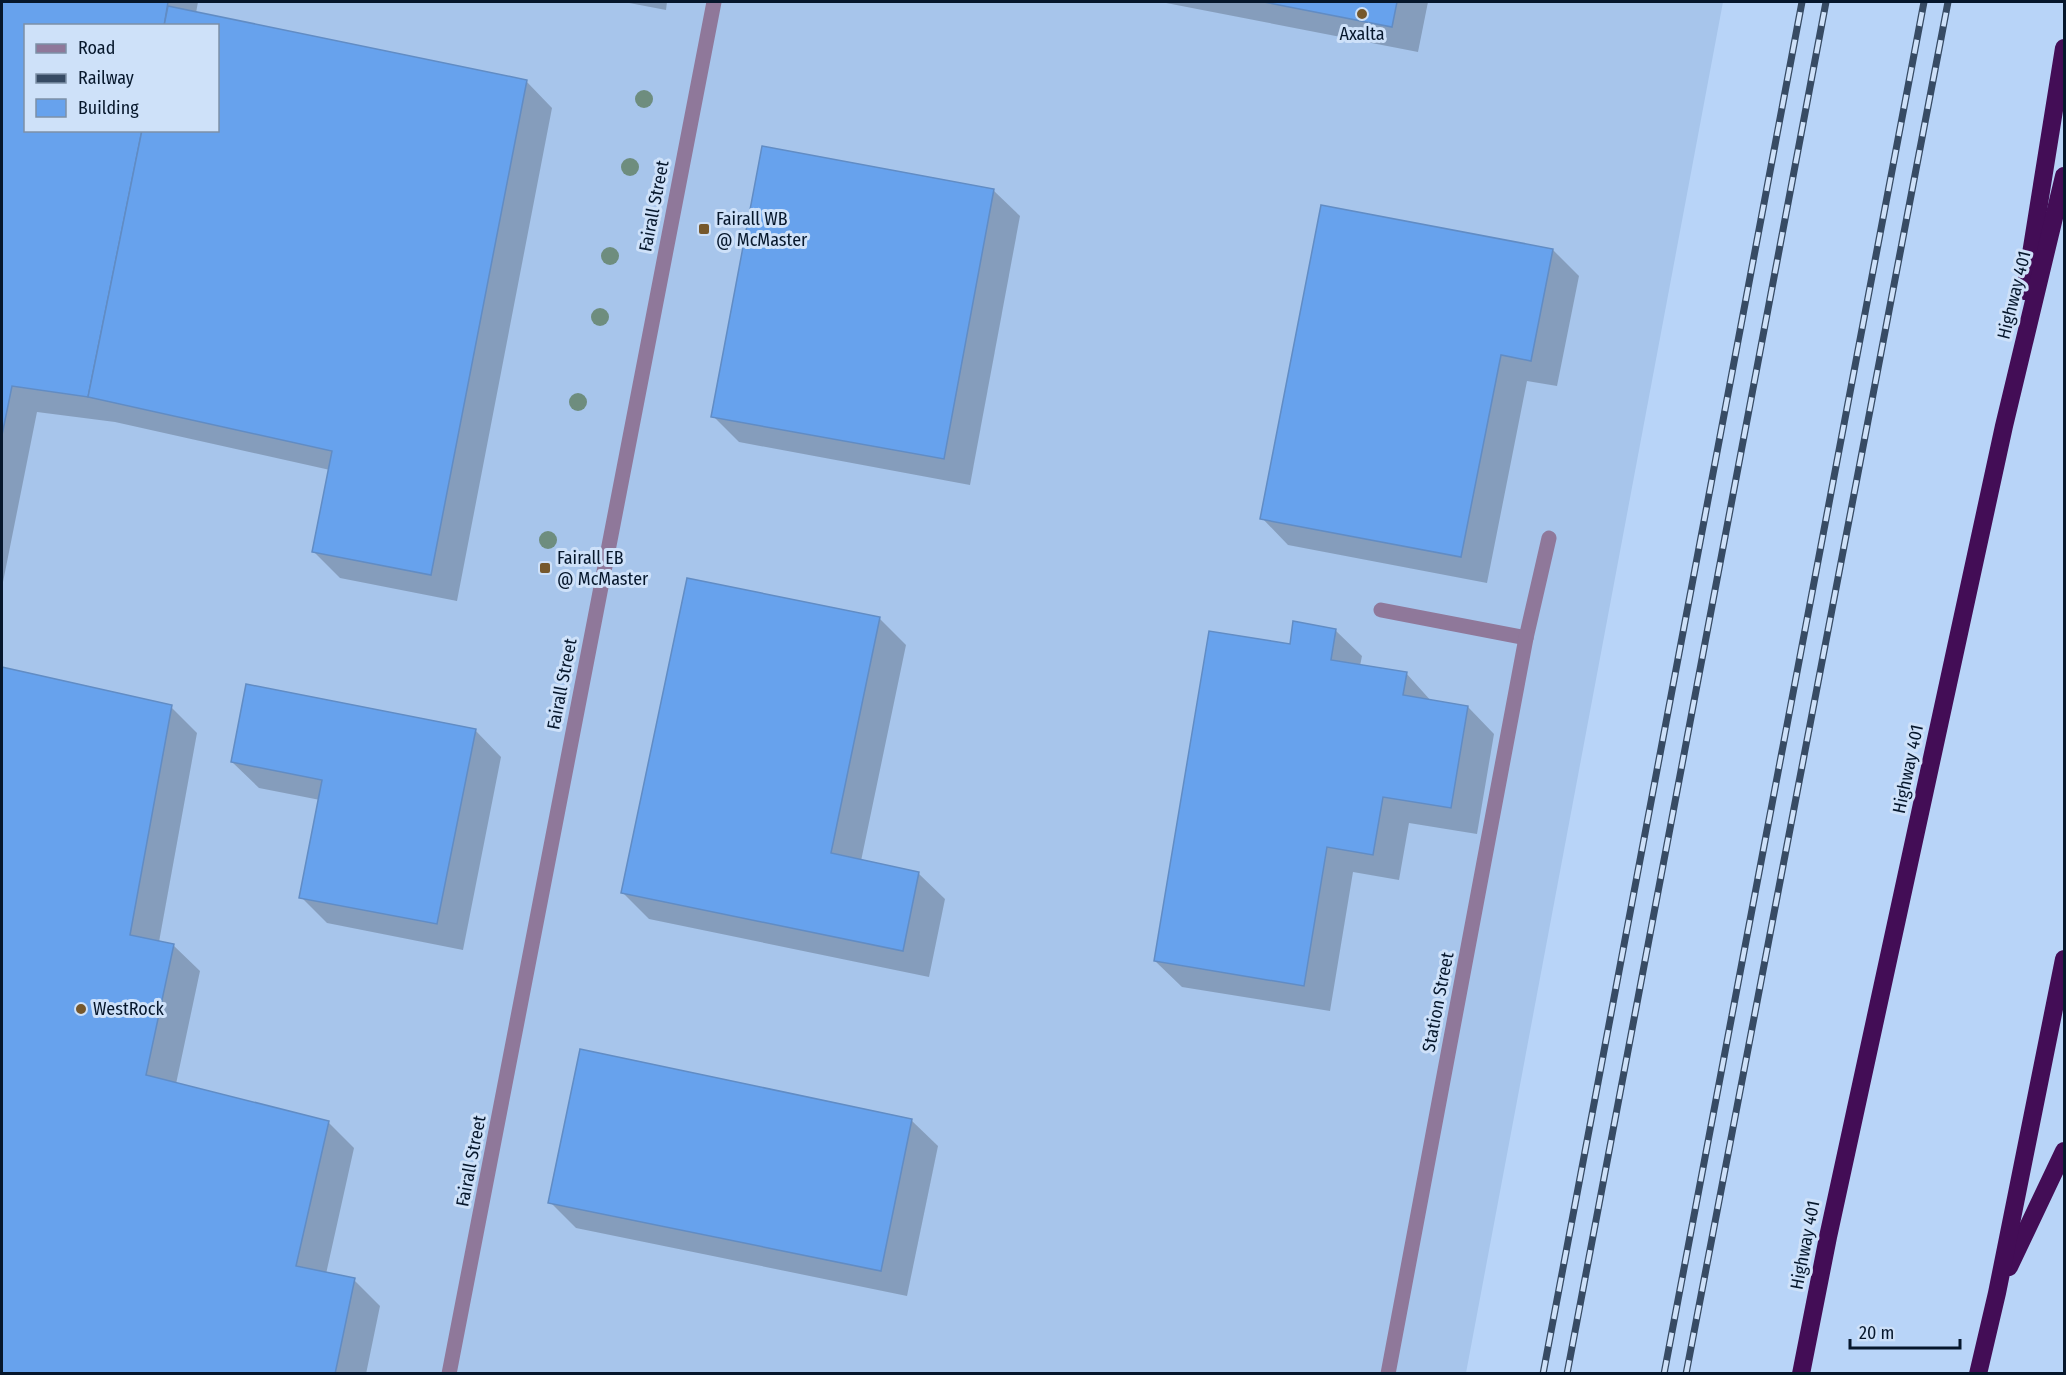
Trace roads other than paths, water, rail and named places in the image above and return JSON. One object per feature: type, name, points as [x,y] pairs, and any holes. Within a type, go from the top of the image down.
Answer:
[{"type":"highway","points":[[2004,426],[2064,48]]},
{"type":"highway","name":"Highway 401","points":[[1802,1374],[1828,1237],[2004,426],[2064,176]]},
{"type":"highway","points":[[1977,1374],[1997,1293],[2064,958]]},
{"type":"highway","points":[[1997,1293],[2064,1151]]},
{"type":"street","name":"Fairall Street","points":[[449,1374],[714,2]]},
{"type":"street","name":"Station Street","points":[[1388,1374],[1526,638],[1549,538]]},
{"type":"street","points":[[1381,610],[1526,638]]},
{"type":"railway","points":[[1543,1374],[1802,2]]},
{"type":"railway","points":[[1567,1374],[1826,2]]},
{"type":"railway","points":[[1664,1374],[1924,2]]},
{"type":"railway","points":[[1686,1374],[1948,2]]},
{"type":"place","name":"Axalta","points":[[1362,14]]},
{"type":"place","name":"Fairall WB @ McMaster","points":[[704,229]]},
{"type":"place","name":"Fairall EB @ McMaster","points":[[545,568]]},
{"type":"place","name":"WestRock","points":[[81,1009]]}]
